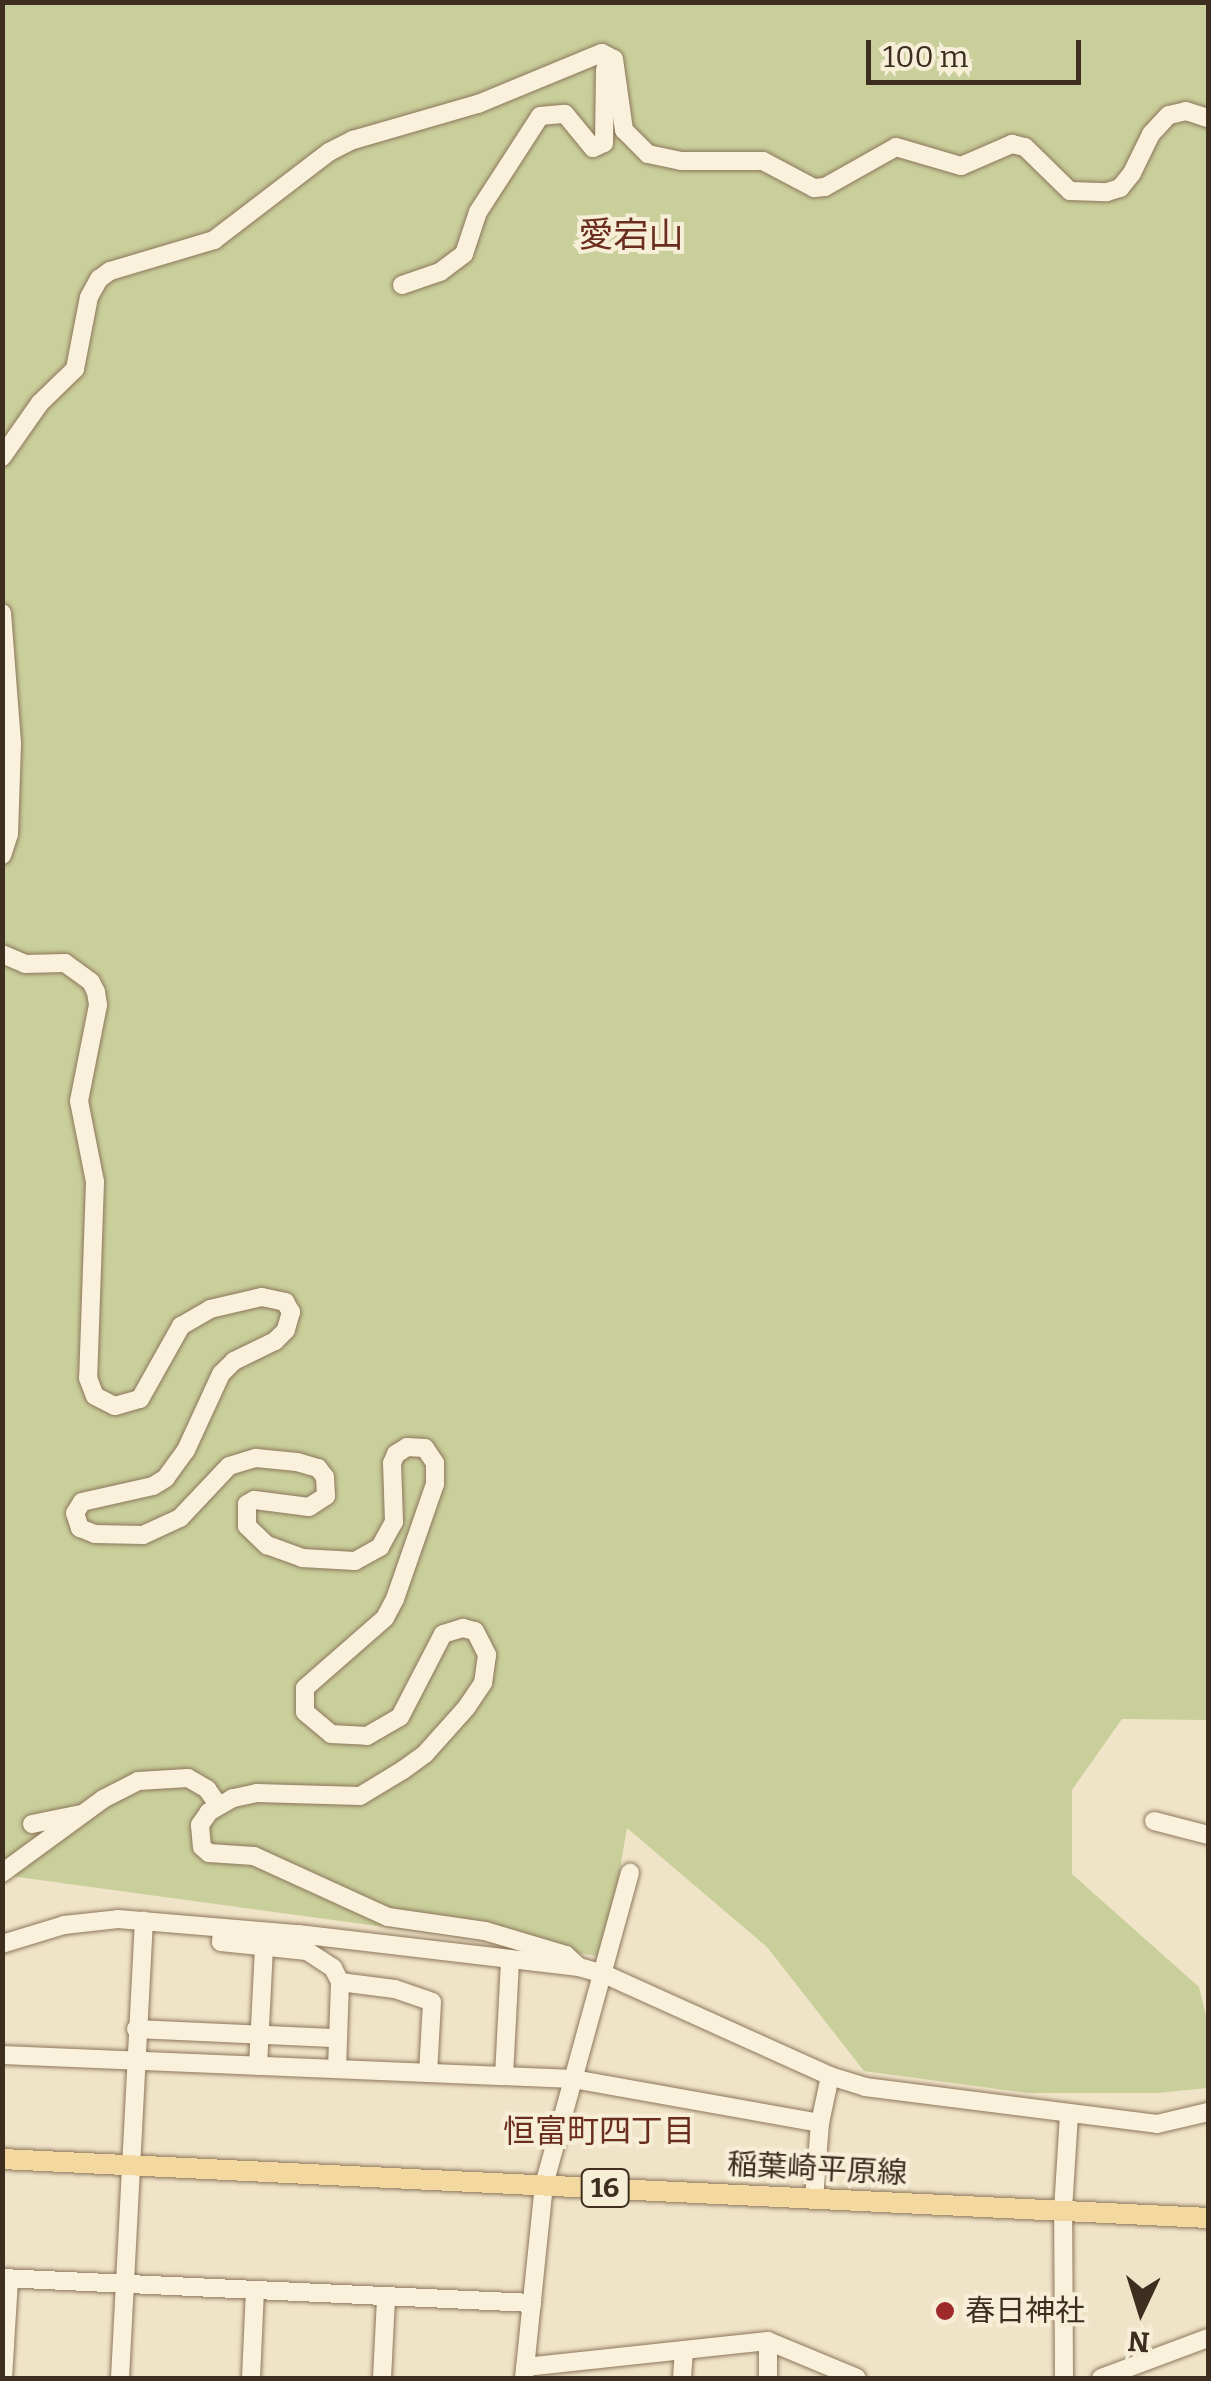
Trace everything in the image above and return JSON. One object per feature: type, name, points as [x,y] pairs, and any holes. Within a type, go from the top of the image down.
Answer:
[{"type":"main road","name":"稲葉崎平原線","points":[[2,2159],[1208,2218]]},
{"type":"street","points":[[606,54],[614,60],[624,130],[648,154],[680,160],[763,162],[814,188],[825,187],[896,146],[961,166],[1012,144],[1026,146],[1070,191],[1107,192],[1120,188],[1151,134],[1169,115],[1186,111],[1208,118]]},
{"type":"street","points":[[402,285],[440,272],[464,254],[478,212],[540,116],[565,114],[592,148],[604,144],[606,54]]},
{"type":"street","points":[[2,457],[40,403],[76,370],[89,297],[99,279],[110,271],[214,240],[329,152],[352,140],[478,104],[606,54]]},
{"type":"street","points":[[2,613],[12,744],[10,834],[2,855]]},
{"type":"street","points":[[2,954],[25,964],[65,963],[91,982],[96,992],[79,1102],[94,1182],[88,1378],[95,1396],[115,1406],[140,1400],[181,1326],[210,1309],[262,1297],[285,1302],[290,1312],[286,1330],[275,1341],[234,1361],[221,1374],[186,1450],[166,1478],[154,1486],[82,1502],[75,1513],[80,1528],[95,1534],[143,1535],[180,1518],[229,1466],[256,1458],[298,1462],[318,1468],[325,1476],[326,1496],[320,1504],[309,1507],[254,1500],[245,1510],[247,1526],[267,1545],[302,1558],[355,1561],[380,1547],[394,1522],[392,1463],[396,1454],[407,1447],[425,1448],[435,1463],[434,1484],[395,1599],[386,1618],[305,1688],[304,1712],[331,1734],[367,1736],[400,1717],[444,1634],[463,1628],[475,1631],[487,1655],[483,1684],[426,1754],[360,1796],[257,1793],[218,1805],[198,1830],[209,1854],[254,1856],[388,1917],[485,1931],[566,1955],[579,1968]]},
{"type":"street","points":[[2,1874],[120,1788],[160,1776],[198,1782],[218,1805]]},
{"type":"street","points":[[32,1824],[86,1813]]},
{"type":"street","points":[[1154,1821],[1208,1834]]},
{"type":"street","points":[[630,1873],[544,2185],[524,2373],[768,2342],[857,2378]]},
{"type":"street","points":[[2,1944],[88,1920],[144,1921],[579,1968],[604,1974],[830,2076],[908,2094],[1158,2124],[1208,2112]]},
{"type":"street","points":[[120,2378],[144,1921]]},
{"type":"street","points":[[222,1928],[221,1942],[306,1951],[333,1968],[340,1982],[336,2070]]},
{"type":"street","points":[[258,2066],[264,1946]]},
{"type":"street","points":[[504,2076],[510,1960]]},
{"type":"street","points":[[340,1982],[394,1989],[432,2002],[428,2073]]},
{"type":"street","points":[[136,2029],[338,2038]]},
{"type":"street","points":[[2,2055],[573,2079],[820,2123]]},
{"type":"street","points":[[814,2199],[820,2123],[830,2076]]},
{"type":"street","points":[[1064,2378],[1063,2210],[1069,2114]]},
{"type":"street","points":[[3,2378],[6,2278],[532,2303]]},
{"type":"street","points":[[251,2378],[255,2290]]},
{"type":"street","points":[[382,2378],[386,2298]]},
{"type":"street","points":[[1101,2378],[1208,2338]]},
{"type":"street","points":[[768,2342],[768,2378]]},
{"type":"street","points":[[682,2378],[684,2350]]},
{"type":"green space","points":[[3,3],[1208,3],[1208,1720],[1122,1719],[1072,1790],[1072,1874],[1199,1987],[1208,2024],[1208,2088],[1157,2093],[1028,2093],[864,2071],[767,1947],[627,1828],[605,1957],[3,1875]]},
{"type":"place","name":"春日神社","points":[[945,2311]]},
{"type":"district","name":"愛宕山","points":[[631,235]]},
{"type":"district","name":"恒富町四丁目","points":[[599,2131]]}]
